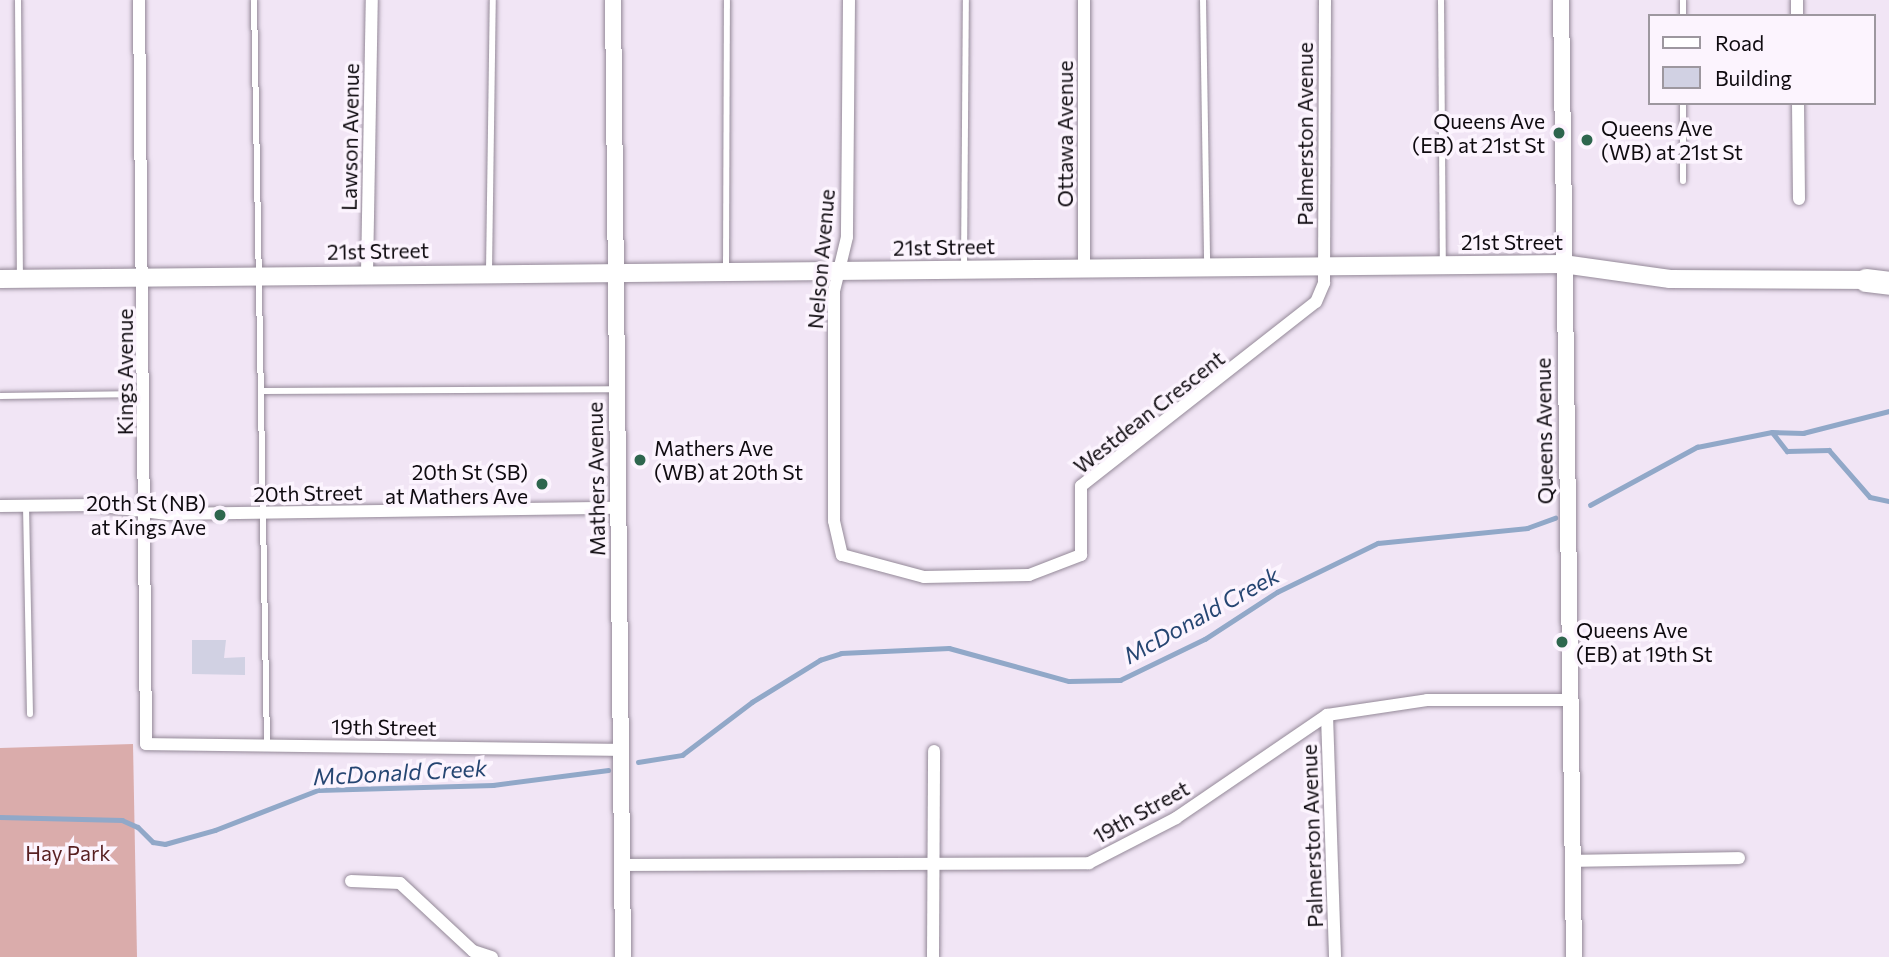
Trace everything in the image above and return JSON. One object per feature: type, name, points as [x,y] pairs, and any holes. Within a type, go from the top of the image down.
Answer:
[{"type":"main road","name":"21st Street","points":[[0,279],[1563,264],[1670,279],[1881,281]]},
{"type":"street","name":"Kings Avenue","points":[[139,0],[144,279],[146,744]]},
{"type":"street","name":"Lawson Avenue","points":[[367,274],[372,0]]},
{"type":"street","name":"Mathers Avenue","points":[[613,0],[613,275],[623,957]]},
{"type":"street","name":"Nelson Avenue","points":[[834,521],[834,291],[847,237],[849,0]]},
{"type":"street","name":"Ottawa Avenue","points":[[1084,0],[1084,267]]},
{"type":"street","name":"Palmerston Avenue","points":[[1324,267],[1325,0]]},
{"type":"street","name":"Queens Avenue","points":[[1561,0],[1568,700],[1574,957]]},
{"type":"street","points":[[1798,105],[1799,199]]},
{"type":"street","name":"Westdean Crescent","points":[[834,521],[842,555],[924,577],[1029,575],[1080,555],[1081,486],[1303,316],[1324,283],[1324,267]]},
{"type":"street","name":"20th Street","points":[[0,506],[95,505],[145,512],[617,508]]},
{"type":"street","name":"19th Street","points":[[622,865],[931,866],[1089,863],[1176,817],[1327,715],[1427,700],[1568,700]]},
{"type":"street","name":"Palmerston Avenue","points":[[1327,715],[1335,957]]},
{"type":"street","name":"19th Street","points":[[146,744],[622,750]]},
{"type":"street","points":[[933,957],[931,866],[934,751]]},
{"type":"street","points":[[1572,861],[1738,858]]},
{"type":"street","points":[[351,881],[400,883],[473,951],[492,957]]},
{"type":"lane","points":[[18,0],[20,279]]},
{"type":"lane","points":[[254,0],[261,275],[267,745]]},
{"type":"lane","points":[[489,273],[494,0]]},
{"type":"lane","points":[[726,274],[727,0]]},
{"type":"lane","points":[[964,269],[966,0]]},
{"type":"lane","points":[[1203,0],[1207,266]]},
{"type":"lane","points":[[1441,0],[1443,265]]},
{"type":"lane","points":[[1683,105],[1683,181]]},
{"type":"lane","points":[[263,391],[615,389]]},
{"type":"lane","points":[[0,396],[145,394]]},
{"type":"lane","points":[[26,506],[30,714]]},
{"type":"green space","name":"Hay Park","points":[[133,744],[137,957],[0,957],[0,748]]},
{"type":"building","points":[[192,640],[226,640],[224,658],[245,657],[245,675],[192,674]]},
{"type":"waterway","name":"McDonald Creek","points":[[1590,505],[1697,447],[1772,432],[1803,433],[1889,411]]},
{"type":"waterway","points":[[1773,433],[1787,451],[1829,450],[1870,497],[1889,501]]},
{"type":"waterway","name":"McDonald Creek","points":[[638,762],[682,755],[752,702],[820,660],[841,653],[949,648],[1069,681],[1120,680],[1205,639],[1277,592],[1378,543],[1527,528],[1555,518]]},
{"type":"waterway","name":"McDonald Creek","points":[[0,817],[122,820],[138,827],[153,842],[165,844],[215,830],[318,790],[493,785],[608,770]]},
{"type":"place","name":"Queens Ave (EB) at 21st St","points":[[1559,133]]},
{"type":"place","name":"Queens Ave (WB) at 21st St","points":[[1587,140]]},
{"type":"place","name":"Mathers Ave (WB) at 20th St","points":[[640,460]]},
{"type":"place","name":"20th St (SB) at Mathers Ave","points":[[542,484]]},
{"type":"place","name":"20th St (NB) at Kings Ave","points":[[220,515]]},
{"type":"place","name":"Queens Ave (EB) at 19th St","points":[[1562,642]]}]
